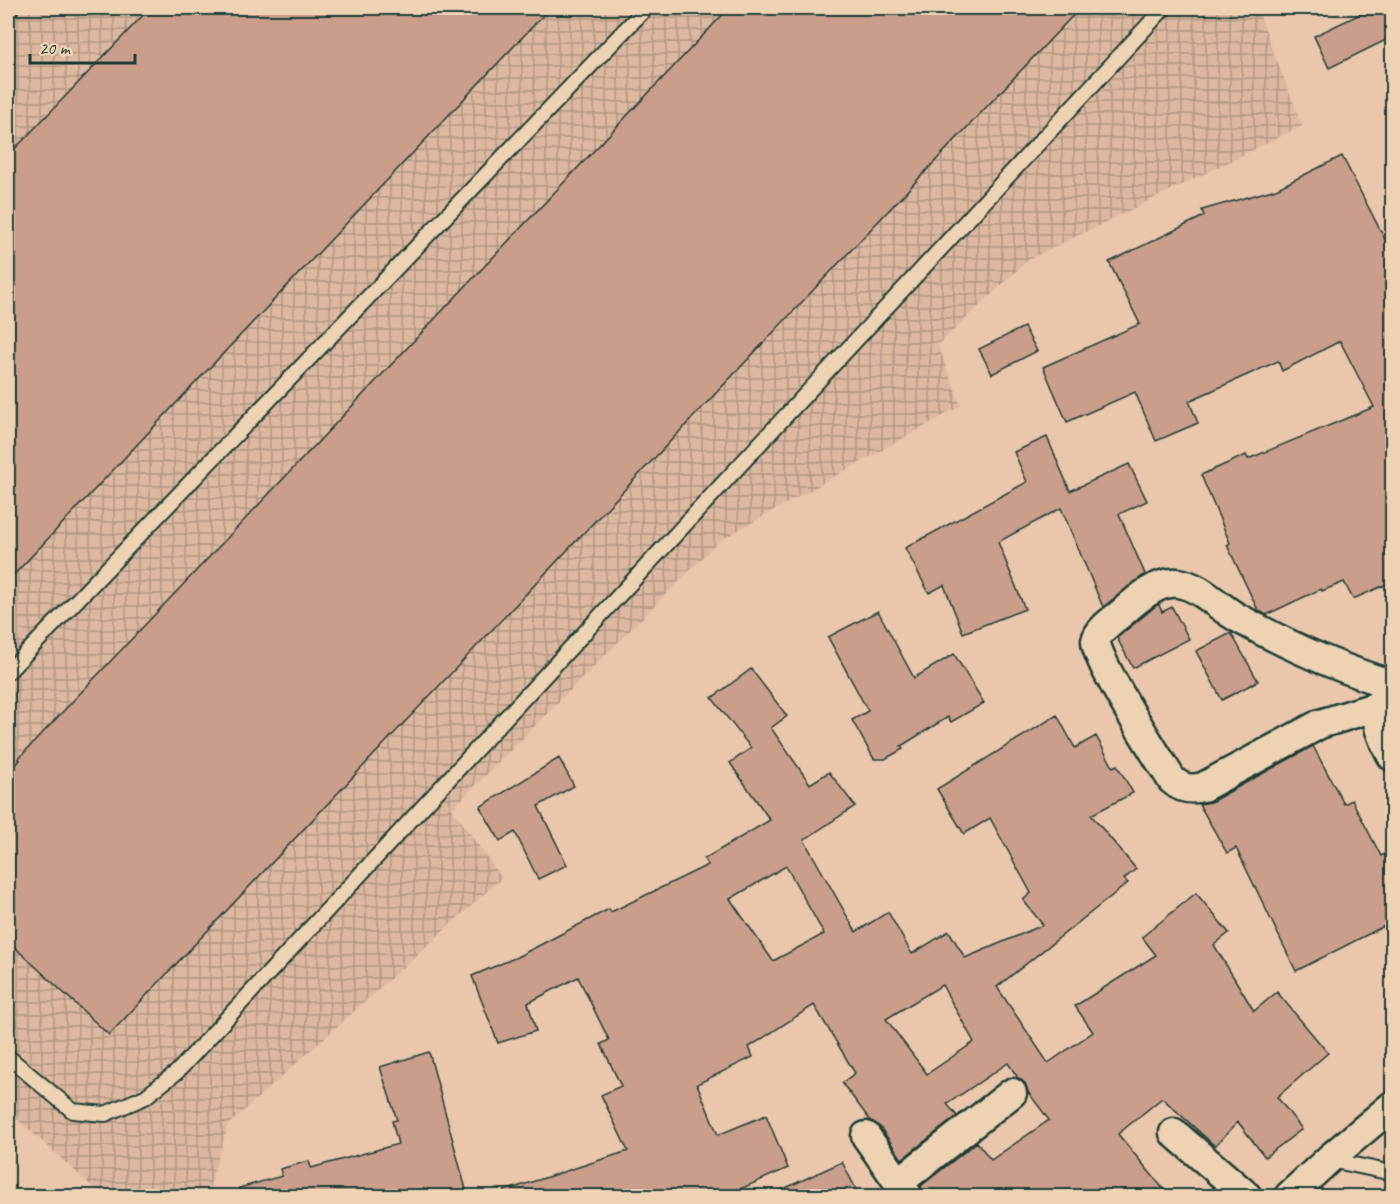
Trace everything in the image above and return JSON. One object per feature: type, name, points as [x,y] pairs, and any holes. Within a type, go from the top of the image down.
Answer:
[{"type":"street","points":[[1176,582],[1191,586],[1232,615],[1289,646],[1348,671],[1387,691],[1203,786],[1194,789],[1187,788],[1178,786],[1172,780],[1114,684],[1096,647],[1096,638],[1132,604],[1160,585],[1176,582]]},
{"type":"street","points":[[1387,691],[1379,732],[1392,756]]},
{"type":"street","points":[[866,1136],[903,1190],[1012,1093]]},
{"type":"street","points":[[1289,1197],[1329,1159],[1392,1106]]},
{"type":"street","points":[[1174,1133],[1247,1197]]},
{"type":"lane","points":[[8,12],[12,8]]},
{"type":"lane","points":[[8,672],[646,8]]},
{"type":"lane","points":[[8,1057],[73,1111],[105,1114],[145,1097],[177,1072],[1164,8]]},
{"type":"lane","points":[[1329,1159],[1392,1173]]},
{"type":"shaded area","points":[[8,8],[1257,8],[1302,126],[1028,260],[938,345],[961,406],[719,541],[452,809],[502,878],[228,1125],[207,1196],[103,1196],[8,1111]]},
{"type":"building","points":[[150,8],[550,8],[8,581],[8,156]]},
{"type":"building","points":[[729,8],[1080,8],[109,1035],[8,941],[8,774],[20,760],[18,759]]},
{"type":"building","points":[[1373,8],[1392,8],[1392,37],[1329,68],[1314,36]]},
{"type":"building","points":[[1342,156],[1392,253],[1392,582],[1353,599],[1344,582],[1322,591],[1321,589],[1266,615],[1258,610],[1227,545],[1230,543],[1201,475],[1246,455],[1248,459],[1374,407],[1340,341],[1282,371],[1278,361],[1189,401],[1198,423],[1156,441],[1135,392],[1067,422],[1043,367],[1140,324],[1109,262],[1204,216],[1202,210],[1276,189]]},
{"type":"building","points":[[1024,327],[1037,351],[992,374],[979,349]]},
{"type":"building","points":[[1047,437],[1070,491],[1129,464],[1147,501],[1119,514],[1145,574],[1103,607],[1061,508],[998,542],[1025,609],[963,633],[944,585],[929,593],[905,548],[1027,482],[1014,452]]},
{"type":"building","points":[[1157,605],[1162,612],[1172,607],[1189,639],[1133,668],[1117,638]]},
{"type":"building","points":[[878,611],[914,678],[954,654],[984,703],[951,722],[948,717],[901,746],[903,749],[885,759],[874,759],[852,720],[868,711],[828,637]]},
{"type":"building","points":[[1231,633],[1258,681],[1222,700],[1196,651]]},
{"type":"building","points":[[751,669],[787,716],[771,728],[810,784],[829,772],[855,806],[804,840],[856,932],[888,912],[912,954],[949,931],[965,958],[1043,925],[1023,900],[1031,893],[990,818],[964,834],[937,789],[1057,715],[1075,748],[1096,736],[1113,767],[1117,765],[1133,793],[1091,815],[1136,869],[1124,879],[1128,883],[997,987],[1048,1063],[1093,1032],[1075,1006],[1156,955],[1142,937],[1196,893],[1229,933],[1214,945],[1254,1011],[1277,992],[1328,1053],[1277,1097],[1302,1129],[1265,1157],[1238,1122],[1215,1146],[1162,1098],[1118,1134],[1170,1197],[924,1197],[921,1186],[977,1142],[991,1160],[1049,1120],[1028,1092],[1025,1083],[1018,1078],[1008,1063],[947,1104],[957,1116],[902,1159],[880,1127],[870,1120],[842,1083],[855,1073],[814,1005],[749,1047],[753,1057],[697,1084],[718,1135],[766,1115],[788,1168],[722,1197],[505,1197],[504,1191],[628,1151],[601,1095],[621,1086],[601,1044],[609,1040],[578,977],[528,1003],[536,1031],[498,1043],[472,976],[517,957],[609,909],[611,912],[708,865],[704,859],[770,820],[730,763],[751,748],[712,698]],"holes":[[[786,866],[824,934],[773,961],[730,899]],[[942,985],[974,1042],[927,1074],[886,1019]]]},
{"type":"building","points":[[1313,746],[1344,804],[1352,800],[1381,856],[1392,850],[1392,922],[1296,971],[1236,848],[1227,853],[1199,804],[1211,802]]},
{"type":"building","points":[[559,758],[574,786],[538,806],[567,865],[538,879],[515,832],[500,841],[480,807]]},
{"type":"building","points":[[429,1052],[468,1197],[413,1197],[410,1190],[384,1197],[240,1197],[239,1188],[282,1176],[280,1169],[309,1161],[311,1168],[398,1144],[392,1121],[397,1120],[380,1067]]},
{"type":"building","points":[[842,1162],[860,1197],[766,1197]]}]
